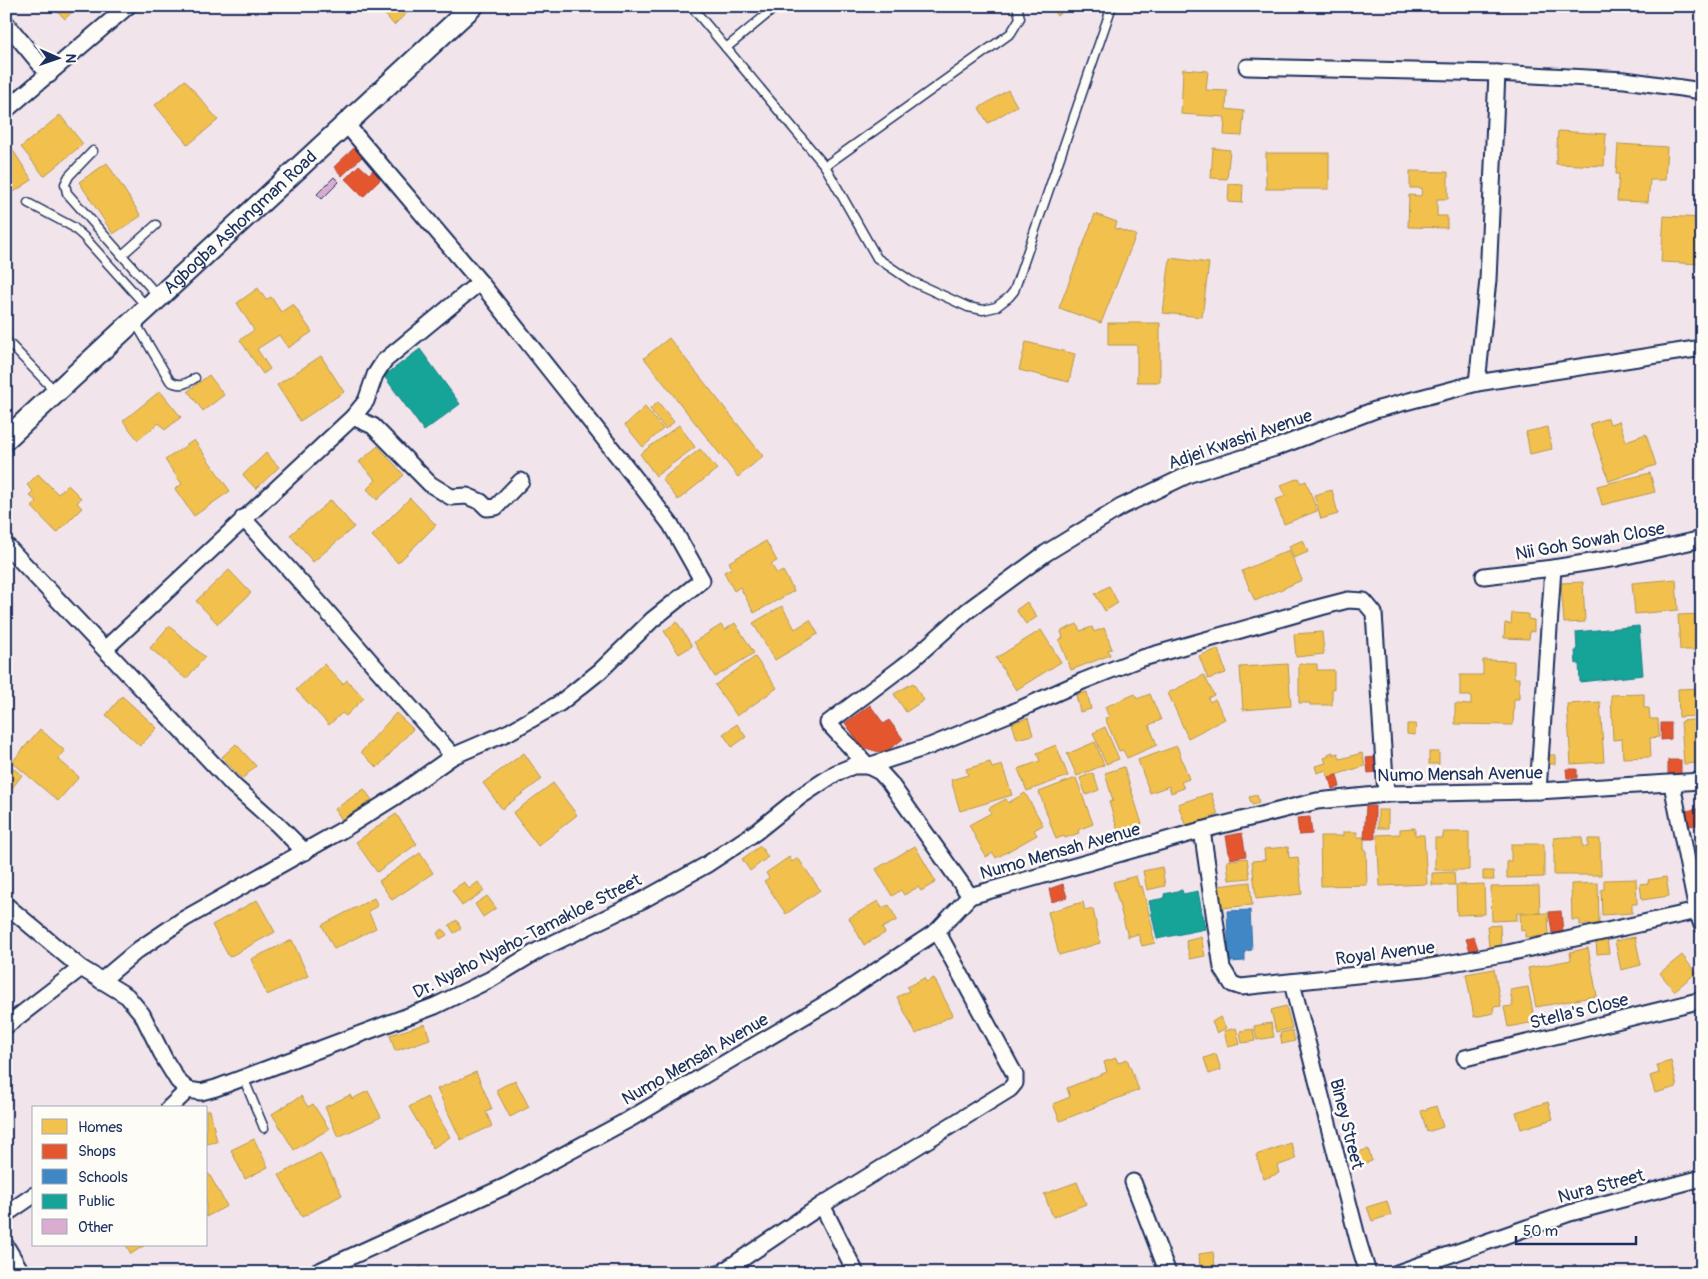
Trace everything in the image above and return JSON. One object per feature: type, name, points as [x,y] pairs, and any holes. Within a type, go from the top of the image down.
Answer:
[{"type":"street","points":[[6,110],[128,6]]},
{"type":"street","name":"Agbogba Ashongman Road","points":[[6,439],[473,6]]},
{"type":"street","points":[[6,23],[49,74]]},
{"type":"street","points":[[1247,67],[1497,73],[1625,80],[1702,91]]},
{"type":"street","points":[[1476,383],[1488,280],[1497,73]]},
{"type":"street","points":[[101,981],[138,950],[184,919],[305,852],[395,797],[453,756],[509,732],[560,703],[600,670],[652,620],[702,580],[671,525],[480,282],[346,124]]},
{"type":"street","points":[[105,649],[353,417],[366,401],[375,375],[384,361],[480,282]]},
{"type":"street","name":"Adjei Kwashi Avenue","points":[[868,766],[828,722],[914,659],[967,611],[1046,554],[1121,507],[1190,474],[1276,448],[1375,410],[1476,383],[1702,348]]},
{"type":"street","points":[[353,417],[373,426],[430,484],[451,497],[467,496],[492,509],[521,481]]},
{"type":"street","points":[[243,518],[453,756]]},
{"type":"street","name":"Nii Goh Sowah Close","points":[[1484,576],[1617,558],[1702,539]]},
{"type":"street","points":[[6,545],[234,786],[305,852]]},
{"type":"street","points":[[1538,791],[1553,568]]},
{"type":"street","name":"Dr. Nyaho Nyaho-Tamakloe Street","points":[[188,1090],[200,1092],[216,1088],[435,1006],[491,979],[538,950],[643,900],[706,865],[756,832],[801,796],[836,773],[854,766],[868,766],[930,746],[1011,714],[1083,681],[1139,659],[1348,600],[1364,601],[1374,614],[1386,794]]},
{"type":"street","points":[[868,766],[880,772],[890,783],[970,896]]},
{"type":"street","name":"Numo Mensah Avenue","points":[[315,1273],[506,1186],[628,1120],[837,997],[937,931],[970,896],[1202,830],[1317,801],[1386,794],[1538,791],[1702,781]]},
{"type":"street","points":[[1672,784],[1696,911],[1702,925]]},
{"type":"street","name":"Royal Avenue","points":[[1202,830],[1222,968],[1232,984],[1242,987],[1424,968],[1508,953],[1696,911]]},
{"type":"street","points":[[6,905],[81,968],[127,996],[142,1014],[165,1060],[178,1081],[188,1090],[171,1106]]},
{"type":"street","points":[[721,1273],[822,1205],[1010,1090],[1015,1076],[937,931]]},
{"type":"street","points":[[6,1026],[81,968]]},
{"type":"street","name":"Biney Street","points":[[1292,983],[1358,1244],[1368,1273]]},
{"type":"street","name":"Stella's Close","points":[[1465,1058],[1702,1000]]},
{"type":"street","name":"Nura Street","points":[[1397,1273],[1570,1213],[1702,1178]]},
{"type":"street","points":[[1133,1182],[1168,1273]]},
{"type":"street","points":[[6,1214],[32,1196]]},
{"type":"street","points":[[822,1205],[856,1273]]},
{"type":"street","points":[[6,1246],[22,1273]]},
{"type":"lane","points":[[692,6],[825,166],[877,258],[911,281],[968,306],[983,310],[996,307],[1009,297],[1014,290],[1112,6]]},
{"type":"lane","points":[[726,48],[777,6]]},
{"type":"lane","points":[[825,166],[1011,33],[1020,18],[1017,6]]},
{"type":"lane","points":[[93,151],[69,176],[65,182],[65,189],[122,255],[147,308],[170,381],[181,385],[195,378]]},
{"type":"lane","points":[[28,203],[73,227],[147,308]]},
{"type":"lane","points":[[122,255],[156,225]]},
{"type":"lane","points":[[6,340],[56,392]]},
{"type":"lane","points":[[243,1077],[264,1128]]},
{"type":"building: Homes","points":[[52,6],[78,6],[65,19]]},
{"type":"building: Homes","points":[[378,6],[414,6],[394,25]]},
{"type":"building: Homes","points":[[1050,6],[1069,6],[1057,16]]},
{"type":"building: Homes","points":[[1583,6],[1623,6],[1622,10]]},
{"type":"building: Homes","points":[[1183,69],[1208,71],[1206,90],[1227,91],[1226,109],[1244,111],[1242,136],[1224,135],[1225,117],[1181,114]]},
{"type":"building: Homes","points":[[185,80],[218,120],[188,145],[155,105]]},
{"type":"building: Homes","points":[[1008,90],[1017,106],[988,123],[979,108]]},
{"type":"building: Homes","points":[[60,115],[83,144],[44,176],[21,147]]},
{"type":"building: Homes","points":[[1558,131],[1606,134],[1604,166],[1556,164]]},
{"type":"building: Homes","points":[[6,142],[32,180],[6,197]]},
{"type":"building: Homes","points":[[1618,144],[1667,147],[1665,180],[1650,180],[1648,202],[1617,201],[1619,174],[1616,174]]},
{"type":"building: Homes","points":[[1213,148],[1230,150],[1227,179],[1211,178]]},
{"type":"building: Homes","points":[[1266,153],[1329,153],[1329,189],[1266,189]]},
{"type":"building: Homes","points":[[107,163],[141,216],[113,234],[79,182]]},
{"type":"building: Homes","points":[[1410,171],[1448,172],[1448,199],[1437,199],[1437,216],[1447,216],[1447,228],[1408,227],[1409,195],[1421,196],[1422,188],[1410,188]]},
{"type":"building: Homes","points":[[1229,184],[1243,185],[1242,203],[1228,202]]},
{"type":"building: Homes","points":[[1095,214],[1117,222],[1115,228],[1136,235],[1101,323],[1059,308]]},
{"type":"building: Homes","points":[[1664,216],[1702,218],[1702,264],[1661,262]]},
{"type":"building: Homes","points":[[1170,258],[1209,263],[1202,317],[1163,313]]},
{"type":"building: Homes","points":[[258,288],[266,300],[271,297],[281,312],[293,304],[312,332],[288,348],[279,335],[257,349],[270,369],[263,374],[240,340],[254,330],[237,303]]},
{"type":"building: Homes","points":[[1108,323],[1160,323],[1160,382],[1137,382],[1137,345],[1108,345]]},
{"type":"building: Homes","points":[[669,338],[763,456],[738,477],[644,358]]},
{"type":"building: Homes","points":[[1026,342],[1075,354],[1069,382],[1019,370]]},
{"type":"building: Homes","points":[[321,356],[344,392],[300,421],[277,385]]},
{"type":"building: Homes","points":[[209,375],[224,395],[203,411],[188,391]]},
{"type":"building: Homes","points":[[160,391],[181,417],[165,430],[159,423],[138,440],[123,421]]},
{"type":"building: Homes","points":[[658,402],[674,422],[665,429],[650,409]]},
{"type":"building: Homes","points":[[645,407],[663,429],[643,447],[625,425]]},
{"type":"building: Homes","points":[[1608,418],[1610,424],[1619,421],[1626,441],[1646,434],[1656,465],[1609,481],[1590,424]]},
{"type":"building: Homes","points":[[679,425],[695,447],[656,476],[640,454]]},
{"type":"building: Homes","points":[[1548,427],[1552,449],[1530,454],[1526,432]]},
{"type":"building: Homes","points":[[194,440],[230,491],[194,516],[175,489],[182,484],[165,460]]},
{"type":"building: Homes","points":[[378,446],[404,475],[377,500],[367,489],[376,480],[359,462]]},
{"type":"building: Homes","points":[[700,449],[717,469],[678,500],[662,479]]},
{"type":"building: Homes","points":[[266,453],[279,467],[256,489],[243,475]]},
{"type":"building: Homes","points":[[1650,473],[1655,492],[1602,505],[1597,486]]},
{"type":"building: Homes","points":[[38,474],[58,494],[68,485],[81,498],[77,503],[82,508],[57,533],[32,507],[37,502],[29,495],[33,491],[27,485]]},
{"type":"building: Homes","points":[[1299,478],[1301,483],[1306,481],[1317,511],[1284,524],[1275,500],[1285,496],[1281,485]]},
{"type":"building: Homes","points":[[1332,490],[1338,514],[1321,519],[1314,495]]},
{"type":"building: Homes","points":[[410,498],[436,525],[398,563],[372,536]]},
{"type":"building: Homes","points":[[331,500],[354,527],[313,562],[290,535]]},
{"type":"building: Homes","points":[[1303,540],[1308,552],[1294,558],[1289,546]]},
{"type":"building: Homes","points":[[766,541],[777,561],[771,564],[777,574],[783,571],[794,591],[754,613],[740,587],[734,591],[724,572],[732,568],[729,562]]},
{"type":"building: Homes","points":[[1289,550],[1302,580],[1255,601],[1242,571]]},
{"type":"building: Homes","points":[[229,570],[251,593],[218,624],[196,601]]},
{"type":"building: Homes","points":[[1676,579],[1678,610],[1635,614],[1632,583]]},
{"type":"building: Homes","points":[[1583,582],[1585,622],[1564,623],[1561,583]]},
{"type":"building: Homes","points":[[1109,586],[1118,603],[1105,611],[1095,594]]},
{"type":"building: Homes","points":[[1027,602],[1037,617],[1026,624],[1016,610]]},
{"type":"building: Homes","points":[[782,606],[795,629],[810,620],[818,634],[775,660],[753,623]]},
{"type":"building: Homes","points":[[1512,613],[1528,614],[1528,619],[1534,620],[1534,632],[1530,631],[1529,639],[1504,638],[1505,623],[1511,624]]},
{"type":"building: Homes","points":[[1702,614],[1702,650],[1680,650],[1678,615]]},
{"type":"building: Homes","points":[[677,622],[692,646],[679,654],[664,631]]},
{"type":"building: Homes","points":[[735,623],[754,653],[715,677],[694,642],[721,625],[725,630]]},
{"type":"building: Homes","points":[[1077,624],[1080,631],[1092,627],[1094,632],[1104,628],[1112,649],[1108,650],[1110,655],[1071,670],[1059,640],[1063,638],[1061,631]]},
{"type":"building: Homes","points":[[169,626],[205,657],[186,679],[150,648]]},
{"type":"building: Homes","points":[[1041,630],[1061,662],[1016,690],[996,658]]},
{"type":"building: Homes","points":[[1322,632],[1324,654],[1296,657],[1294,634]]},
{"type":"building: Homes","points":[[1218,649],[1226,673],[1208,679],[1199,656]]},
{"type":"building: Homes","points":[[755,657],[777,688],[737,716],[715,685]]},
{"type":"building: Homes","points":[[1483,660],[1514,661],[1514,678],[1519,678],[1519,699],[1514,699],[1513,725],[1455,724],[1455,704],[1471,705],[1471,696],[1460,696],[1460,675],[1483,675]]},
{"type":"building: Homes","points":[[324,664],[343,684],[347,680],[364,698],[346,716],[342,713],[329,725],[296,690]]},
{"type":"building: Homes","points":[[1288,664],[1291,706],[1243,710],[1240,667]]},
{"type":"building: Homes","points":[[1299,664],[1317,664],[1317,670],[1334,670],[1332,705],[1299,703]]},
{"type":"building: Homes","points":[[1204,675],[1214,695],[1208,698],[1210,702],[1215,699],[1225,719],[1188,738],[1168,693]]},
{"type":"building: Homes","points":[[913,683],[924,700],[906,712],[894,694]]},
{"type":"building: Homes","points":[[1702,688],[1702,716],[1679,717],[1678,689]]},
{"type":"building: Homes","points":[[1087,692],[1091,709],[1080,712],[1076,695]]},
{"type":"building: Homes","points":[[1135,694],[1137,699],[1150,694],[1161,720],[1149,725],[1157,745],[1127,758],[1123,750],[1119,751],[1105,718],[1109,717],[1105,707]]},
{"type":"building: Homes","points":[[1644,694],[1644,708],[1649,708],[1650,719],[1658,719],[1659,737],[1650,738],[1651,757],[1623,758],[1622,739],[1613,740],[1611,695]]},
{"type":"building: Homes","points":[[122,696],[157,728],[140,746],[106,715]]},
{"type":"building: Homes","points":[[1600,702],[1604,762],[1571,764],[1567,704]]},
{"type":"building: Homes","points":[[396,713],[413,729],[377,768],[361,752]]},
{"type":"building: Homes","points":[[1028,718],[1033,735],[1017,739],[1012,723]]},
{"type":"building: Homes","points":[[1702,719],[1702,763],[1684,764],[1681,721]]},
{"type":"building: Homes","points":[[737,724],[746,737],[732,747],[723,734]]},
{"type":"building: Homes","points":[[1407,724],[1416,724],[1415,735],[1407,734]]},
{"type":"building: Homes","points":[[1105,727],[1119,759],[1106,764],[1093,733]]},
{"type":"building: Homes","points":[[40,729],[65,751],[58,759],[79,777],[58,801],[12,762]]},
{"type":"building: Homes","points":[[1095,742],[1104,765],[1077,776],[1067,754]]},
{"type":"building: Homes","points":[[236,744],[256,766],[242,779],[222,757]]},
{"type":"building: Homes","points":[[1056,745],[1068,776],[1027,791],[1018,769],[1040,761],[1037,753]]},
{"type":"building: Homes","points":[[1177,746],[1189,779],[1181,782],[1184,788],[1171,793],[1169,786],[1150,793],[1138,760]]},
{"type":"building: Homes","points":[[1333,752],[1333,755],[1338,753],[1340,759],[1362,753],[1365,766],[1328,777],[1326,770],[1317,773],[1315,766],[1326,763],[1324,758]]},
{"type":"building: Homes","points":[[1429,752],[1439,752],[1439,764],[1429,764]]},
{"type":"building: Homes","points":[[524,753],[542,779],[502,809],[483,783]]},
{"type":"building: Homes","points":[[1545,755],[1555,755],[1555,764],[1545,764]]},
{"type":"building: Homes","points":[[990,762],[992,768],[1002,765],[1012,795],[960,811],[951,780],[968,775],[966,769]]},
{"type":"building: Homes","points":[[7,764],[22,775],[10,791],[6,787]]},
{"type":"building: Homes","points":[[1124,767],[1142,824],[1118,831],[1109,802],[1113,801],[1105,773]]},
{"type":"building: Homes","points":[[1093,773],[1099,790],[1086,795],[1080,778]]},
{"type":"building: Homes","points":[[1076,778],[1093,824],[1078,830],[1079,833],[1056,839],[1039,792]]},
{"type":"building: Homes","points":[[553,783],[577,815],[538,846],[513,813]]},
{"type":"building: Homes","points":[[364,789],[372,800],[342,820],[335,809]]},
{"type":"building: Homes","points":[[6,792],[13,797],[6,807]]},
{"type":"building: Homes","points":[[1025,793],[1043,825],[1034,830],[1037,835],[996,858],[993,853],[986,857],[969,825],[991,813],[989,808],[1006,799],[1008,803]]},
{"type":"building: Homes","points":[[1211,793],[1218,815],[1186,827],[1178,804]]},
{"type":"building: Homes","points":[[1257,795],[1259,803],[1252,805],[1249,797]]},
{"type":"building: Homes","points":[[1378,810],[1388,810],[1388,828],[1378,828]]},
{"type":"building: Homes","points":[[396,814],[417,844],[377,872],[356,842]]},
{"type":"building: Homes","points":[[1415,828],[1415,835],[1424,835],[1427,884],[1380,886],[1377,835],[1400,834],[1400,829]]},
{"type":"building: Homes","points":[[1343,832],[1357,832],[1357,837],[1364,837],[1367,885],[1321,886],[1320,836],[1343,836]]},
{"type":"building: Homes","points":[[1443,832],[1469,832],[1469,870],[1435,870],[1435,838],[1443,838]]},
{"type":"building: Homes","points":[[1582,837],[1583,847],[1588,847],[1588,839],[1600,839],[1601,875],[1554,875],[1554,838]]},
{"type":"building: Homes","points":[[1511,844],[1544,844],[1544,877],[1507,878],[1507,861],[1511,861]]},
{"type":"building: Homes","points":[[760,846],[768,857],[750,871],[742,859]]},
{"type":"building: Homes","points":[[915,846],[936,882],[921,891],[918,887],[904,895],[901,890],[892,896],[876,869]]},
{"type":"building: Homes","points":[[1288,847],[1289,858],[1298,857],[1302,894],[1256,899],[1252,861],[1265,860],[1264,849]]},
{"type":"building: Homes","points":[[420,853],[433,873],[392,900],[379,881]]},
{"type":"building: Homes","points":[[789,857],[792,862],[798,858],[820,890],[786,914],[764,881],[769,878],[766,873]]},
{"type":"building: Homes","points":[[1247,858],[1250,878],[1229,880],[1227,861]]},
{"type":"building: Homes","points":[[1015,863],[1018,871],[1007,875],[1004,867]]},
{"type":"building: Homes","points":[[1162,867],[1165,886],[1147,890],[1143,871]]},
{"type":"building: Homes","points":[[1483,871],[1493,871],[1494,880],[1483,880]]},
{"type":"building: Homes","points":[[1454,872],[1455,885],[1432,885],[1432,873]]},
{"type":"building: Homes","points":[[1136,876],[1139,887],[1142,886],[1155,943],[1142,946],[1138,934],[1128,937],[1113,882]]},
{"type":"building: Homes","points":[[1666,877],[1669,896],[1642,900],[1640,884],[1649,883],[1648,880]]},
{"type":"building: Homes","points":[[1636,879],[1637,904],[1632,904],[1632,913],[1602,915],[1601,890],[1604,889],[1604,880]]},
{"type":"building: Homes","points":[[464,882],[469,889],[478,882],[484,891],[462,906],[452,890]]},
{"type":"building: Homes","points":[[1250,882],[1252,905],[1221,908],[1218,886]]},
{"type":"building: Homes","points":[[1598,883],[1599,924],[1580,925],[1580,920],[1572,920],[1571,884]]},
{"type":"building: Homes","points":[[1484,884],[1485,914],[1457,915],[1456,885]]},
{"type":"building: Homes","points":[[1539,886],[1540,913],[1517,913],[1517,920],[1492,921],[1491,887]]},
{"type":"building: Homes","points":[[487,896],[496,908],[483,917],[475,904]]},
{"type":"building: Homes","points":[[374,898],[378,906],[368,911],[376,928],[334,949],[322,925]]},
{"type":"building: Homes","points":[[257,900],[275,932],[229,957],[212,925]]},
{"type":"building: Homes","points":[[878,901],[882,908],[889,905],[897,920],[882,928],[885,933],[864,945],[849,918]]},
{"type":"building: Homes","points":[[1083,902],[1085,911],[1093,909],[1100,943],[1059,955],[1048,912]]},
{"type":"building: Homes","points":[[1548,913],[1549,937],[1525,937],[1525,930],[1521,931],[1520,914]]},
{"type":"building: Homes","points":[[457,920],[461,929],[454,933],[449,925]]},
{"type":"building: Homes","points":[[1500,925],[1501,946],[1489,947],[1487,926]]},
{"type":"building: Homes","points":[[443,929],[447,935],[440,939],[437,933]]},
{"type":"building: Homes","points":[[1201,937],[1205,956],[1190,959],[1186,941]]},
{"type":"building: Homes","points":[[1635,937],[1641,965],[1621,970],[1615,941]]},
{"type":"building: Homes","points":[[1607,939],[1609,953],[1597,954],[1596,941]]},
{"type":"building: Homes","points":[[292,940],[308,976],[267,995],[251,959]]},
{"type":"building: Homes","points":[[1427,947],[1435,947],[1435,958],[1426,958]]},
{"type":"building: Homes","points":[[1588,948],[1597,996],[1536,1007],[1528,968],[1571,960],[1570,952]]},
{"type":"building: Homes","points":[[1682,955],[1696,973],[1674,991],[1660,973]]},
{"type":"building: Homes","points":[[1494,969],[1501,1006],[1493,1007],[1494,1013],[1474,1017],[1466,974]]},
{"type":"building: Homes","points":[[924,978],[926,982],[934,978],[953,1015],[916,1034],[897,997],[909,991],[907,987]]},
{"type":"building: Homes","points":[[1528,987],[1535,1022],[1508,1027],[1504,1007],[1513,1006],[1510,990]]},
{"type":"building: Homes","points":[[1286,1006],[1292,1028],[1276,1032],[1271,1010]]},
{"type":"building: Homes","points":[[1220,1017],[1226,1028],[1217,1033],[1212,1022]]},
{"type":"building: Homes","points":[[1271,1023],[1274,1037],[1257,1040],[1254,1026]]},
{"type":"building: Homes","points":[[425,1024],[430,1039],[395,1051],[390,1035]]},
{"type":"building: Homes","points":[[1236,1028],[1240,1044],[1228,1047],[1224,1031]]},
{"type":"building: Homes","points":[[1253,1029],[1255,1041],[1242,1043],[1240,1031]]},
{"type":"building: Homes","points":[[1292,1030],[1295,1041],[1282,1044],[1280,1033]]},
{"type":"building: Homes","points":[[1216,1054],[1221,1070],[1209,1074],[1204,1058]]},
{"type":"building: Homes","points":[[1116,1058],[1118,1063],[1127,1059],[1139,1090],[1060,1121],[1053,1104],[1070,1097],[1067,1088],[1107,1072],[1104,1062]]},
{"type":"building: Homes","points":[[1671,1061],[1677,1087],[1655,1093],[1650,1076],[1659,1073],[1657,1065]]},
{"type":"building: Homes","points":[[476,1072],[492,1109],[486,1112],[492,1126],[461,1140],[437,1089]]},
{"type":"building: Homes","points":[[515,1080],[529,1107],[510,1117],[496,1090]]},
{"type":"building: Homes","points":[[368,1091],[381,1117],[338,1137],[325,1107],[350,1095],[352,1099]]},
{"type":"building: Homes","points":[[301,1096],[308,1107],[313,1104],[329,1129],[294,1150],[272,1114]]},
{"type":"building: Homes","points":[[427,1097],[450,1137],[433,1148],[409,1107]]},
{"type":"building: Homes","points":[[1548,1102],[1553,1119],[1521,1129],[1516,1112]]},
{"type":"building: Homes","points":[[1436,1106],[1443,1127],[1427,1132],[1421,1111]]},
{"type":"building: Homes","points":[[208,1110],[210,1110],[217,1142],[208,1144]]},
{"type":"building: Homes","points":[[254,1139],[268,1167],[245,1179],[231,1150]]},
{"type":"building: Homes","points":[[1291,1143],[1296,1159],[1277,1166],[1279,1173],[1264,1179],[1256,1155]]},
{"type":"building: Homes","points":[[1368,1149],[1372,1161],[1360,1165],[1355,1153]]},
{"type":"building: Homes","points":[[320,1153],[342,1195],[302,1217],[279,1175]]},
{"type":"building: Homes","points":[[208,1174],[227,1206],[208,1216]]},
{"type":"building: Homes","points":[[1077,1182],[1086,1204],[1053,1217],[1044,1194]]},
{"type":"building: Homes","points":[[1387,1201],[1391,1215],[1372,1221],[1367,1207]]},
{"type":"building: Homes","points":[[127,1246],[143,1246],[131,1254]]},
{"type":"building: Homes","points":[[1213,1252],[1215,1265],[1200,1267],[1199,1254]]},
{"type":"building: Homes","points":[[1671,1265],[1674,1273],[1648,1273]]},
{"type":"building: Homes","points":[[421,1267],[423,1271],[432,1267],[435,1273],[410,1273]]},
{"type":"building: Shops","points":[[355,147],[363,156],[342,176],[334,167]]},
{"type":"building: Shops","points":[[359,165],[369,174],[375,168],[383,177],[363,197],[345,179]]},
{"type":"building: Shops","points":[[870,705],[884,724],[889,720],[903,739],[887,751],[879,752],[862,747],[845,723]]},
{"type":"building: Shops","points":[[1661,723],[1671,723],[1671,739],[1661,740]]},
{"type":"building: Shops","points":[[1375,757],[1377,772],[1368,773],[1366,758]]},
{"type":"building: Shops","points":[[1668,760],[1681,760],[1681,775],[1668,775]]},
{"type":"building: Shops","points":[[1566,769],[1577,769],[1577,778],[1567,778]]},
{"type":"building: Shops","points":[[1337,775],[1340,787],[1332,789],[1329,777]]},
{"type":"building: Shops","points":[[1366,806],[1375,806],[1375,839],[1364,839]]},
{"type":"building: Shops","points":[[1701,808],[1702,824],[1689,826],[1686,811]]},
{"type":"building: Shops","points":[[1310,817],[1312,834],[1299,835],[1297,818]]},
{"type":"building: Shops","points":[[1242,833],[1246,856],[1230,859],[1226,836]]},
{"type":"building: Shops","points":[[1063,884],[1067,897],[1052,902],[1049,889]]},
{"type":"building: Shops","points":[[1561,911],[1563,932],[1552,933],[1549,912]]},
{"type":"building: Shops","points":[[1474,937],[1478,949],[1470,951],[1466,939]]},
{"type":"building: Schools","points":[[1250,910],[1252,950],[1245,951],[1245,961],[1229,962],[1227,911]]},
{"type":"building: Public","points":[[420,349],[460,404],[424,431],[384,376]]},
{"type":"building: Public","points":[[1639,626],[1643,675],[1580,682],[1579,663],[1576,664],[1576,632]]},
{"type":"building: Public","points":[[1182,890],[1183,894],[1198,891],[1205,929],[1157,939],[1149,901],[1165,898],[1164,894]]},
{"type":"building: Other","points":[[334,177],[339,182],[322,199],[317,194]]}]
